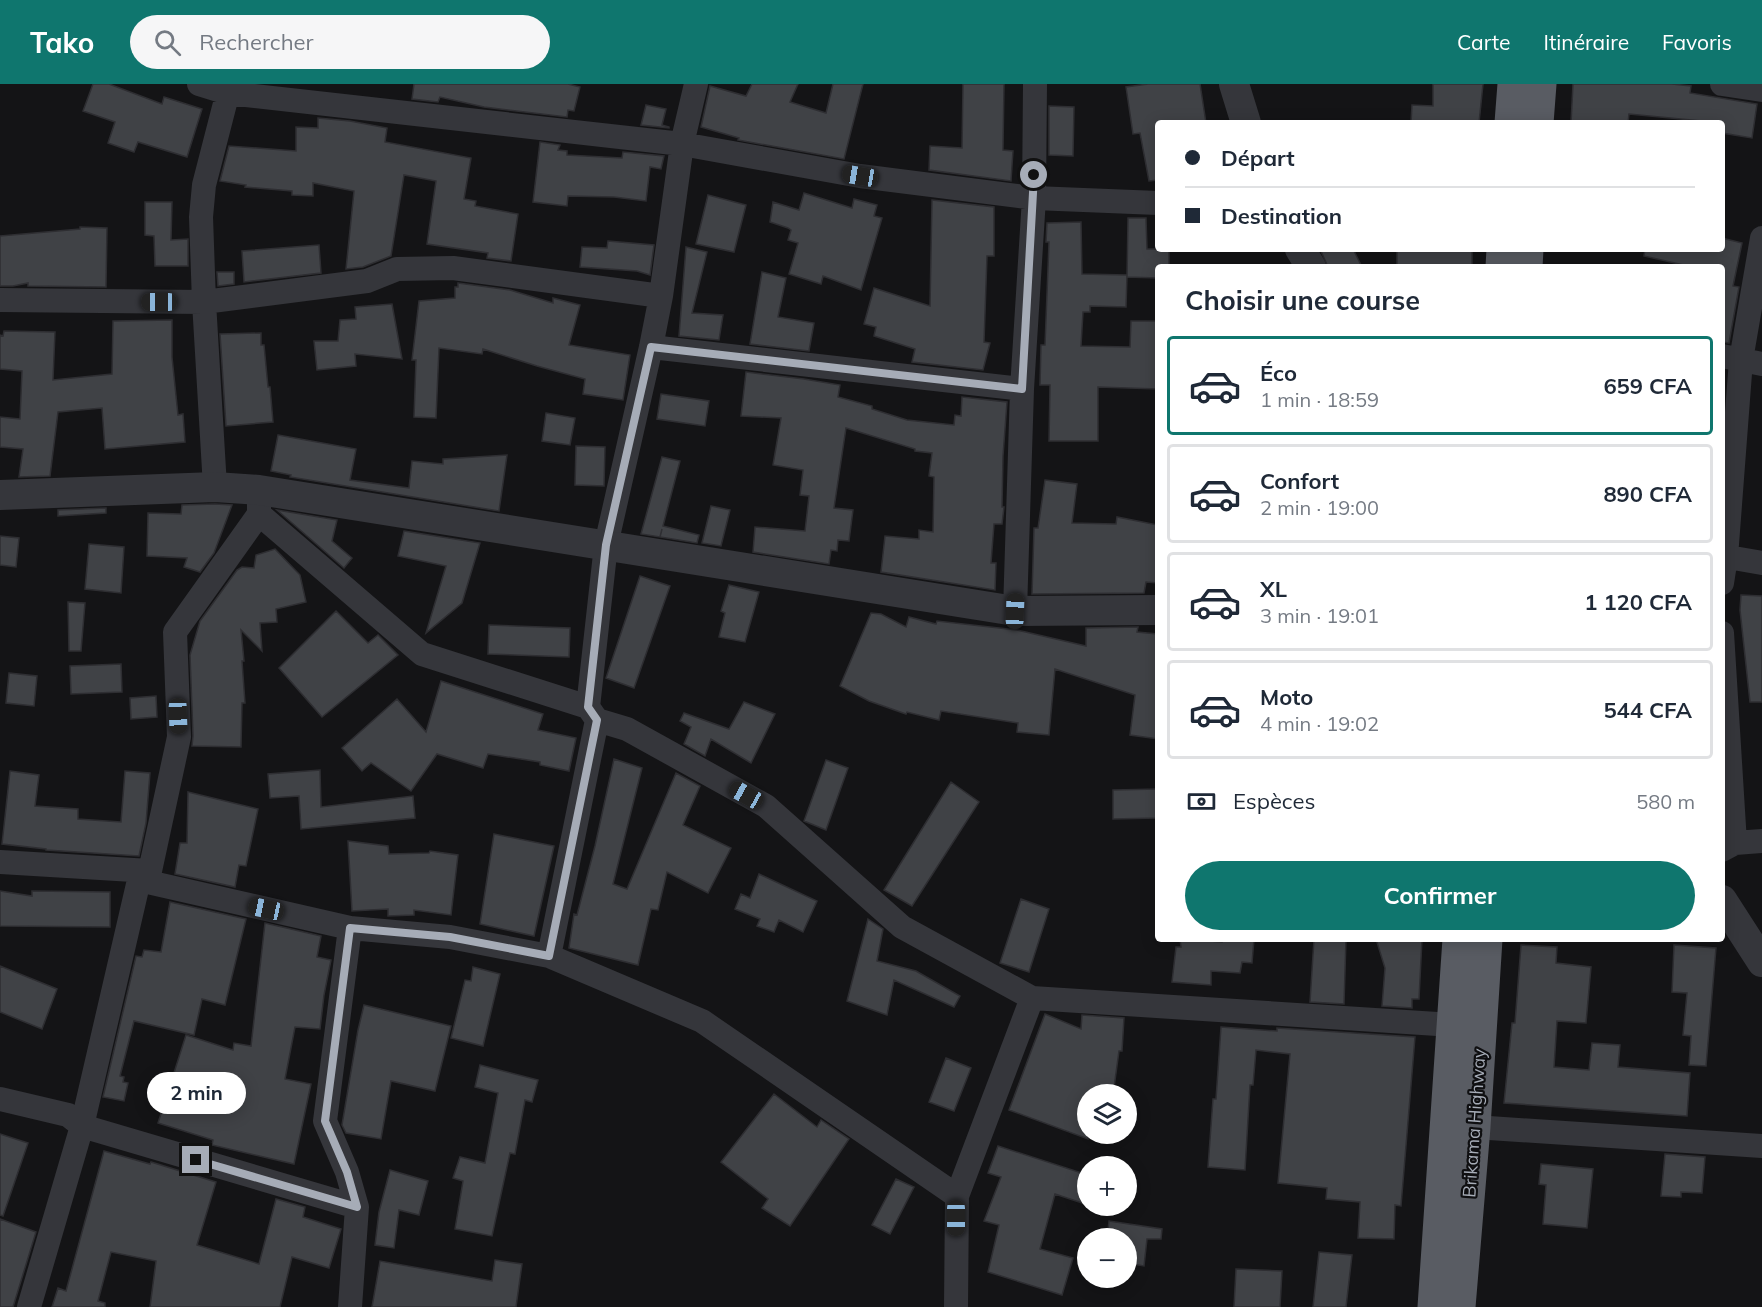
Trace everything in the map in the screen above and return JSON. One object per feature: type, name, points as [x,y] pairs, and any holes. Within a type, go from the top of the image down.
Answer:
[{"type":"highway","points":[[1511,120],[1514,84]]},
{"type":"highway","points":[[1537,120],[1540,84]]},
{"type":"highway","name":"Brikama Highway","points":[[1434,1307],[1459,942]]},
{"type":"highway","name":"Brikama Highway","points":[[1459,1307],[1486,942]]},
{"type":"street","points":[[199,84],[682,144],[860,176],[1034,198],[1155,203]]},
{"type":"street","points":[[549,956],[593,714],[606,545],[661,296],[682,144],[696,84]]},
{"type":"street","points":[[1015,611],[1022,389],[1034,198],[1035,84]]},
{"type":"street","points":[[1233,84],[1245,120]]},
{"type":"street","points":[[1722,84],[1762,90]]},
{"type":"street","points":[[215,487],[201,217],[204,185],[229,89]]},
{"type":"street","points":[[1725,546],[1742,360],[1762,238]]},
{"type":"street","points":[[0,300],[204,302],[367,281],[397,269],[453,268],[661,296]]},
{"type":"street","points":[[651,347],[1022,389]]},
{"type":"street","points":[[0,495],[215,487],[259,502],[606,545],[1015,611],[1155,610]]},
{"type":"street","points":[[259,502],[422,654],[593,714],[627,729],[766,806],[902,927],[1032,998],[1452,1025]]},
{"type":"street","points":[[29,1307],[81,1126],[179,737],[175,632],[259,502]]},
{"type":"street","points":[[1725,557],[1762,563]]},
{"type":"street","points":[[1725,740],[1728,847],[1762,842]]},
{"type":"street","points":[[0,862],[145,875],[350,928],[450,937],[549,956],[702,1021],[957,1196]]},
{"type":"street","points":[[1725,905],[1762,962]]},
{"type":"street","points":[[350,928],[325,1121],[347,1172],[357,1207],[350,1307]]},
{"type":"street","points":[[956,1307],[957,1196],[1032,998]]},
{"type":"street","points":[[0,1099],[69,1115],[81,1126],[357,1207]]},
{"type":"street","points":[[1474,1127],[1762,1146]]},
{"type":"building","points":[[93,84],[109,84],[162,104],[164,97],[202,109],[187,157],[138,142],[134,152],[108,143],[115,122],[83,111]]},
{"type":"building","points":[[414,84],[568,84],[580,87],[574,111],[568,110],[567,117],[484,107],[440,97],[438,102],[412,99]]},
{"type":"building","points":[[752,84],[798,84],[790,102],[826,113],[833,84],[863,84],[844,159],[738,140],[739,138],[701,127],[710,86],[746,96]]},
{"type":"building","points":[[963,84],[1004,84],[1003,150],[1013,151],[1011,181],[929,170],[930,146],[962,148]]},
{"type":"building","points":[[1148,84],[1200,84],[1206,120],[1155,120],[1155,180],[1149,181],[1140,133],[1133,134],[1126,87]]},
{"type":"building","points":[[1433,84],[1483,84],[1479,120],[1411,120],[1412,105],[1433,106]]},
{"type":"building","points":[[1573,84],[1691,86],[1690,93],[1757,104],[1752,138],[1725,134],[1725,120],[1691,120],[1629,114],[1628,120],[1571,120]]},
{"type":"building","points":[[646,105],[666,109],[662,125],[669,128],[641,125]]},
{"type":"building","points":[[1049,106],[1074,107],[1073,156],[1049,155]]},
{"type":"building","points":[[318,118],[387,128],[385,142],[471,158],[464,199],[476,201],[475,206],[518,214],[511,261],[487,258],[488,253],[427,244],[436,181],[404,175],[391,256],[363,267],[346,269],[354,191],[313,183],[313,196],[292,195],[292,191],[245,187],[246,185],[220,181],[229,146],[296,151],[296,127],[318,128]]},
{"type":"building","points":[[540,142],[560,145],[558,150],[567,151],[567,155],[622,158],[623,152],[664,156],[661,169],[650,167],[646,201],[614,197],[568,196],[567,206],[533,202]]},
{"type":"building","points":[[804,193],[852,208],[854,199],[877,205],[874,216],[882,218],[861,290],[823,276],[821,284],[789,274],[798,243],[788,240],[791,230],[770,222],[773,202],[799,210]]},
{"type":"building","points":[[708,195],[746,205],[734,252],[696,244]]},
{"type":"building","points":[[932,200],[994,207],[994,256],[987,256],[984,342],[990,343],[983,370],[912,362],[915,349],[874,336],[876,327],[864,324],[874,288],[930,306]]},
{"type":"building","points":[[145,202],[172,202],[171,240],[188,239],[188,266],[155,266],[154,236],[145,235]]},
{"type":"building","points":[[1128,218],[1146,218],[1147,249],[1155,249],[1155,252],[1169,252],[1169,264],[1155,264],[1155,278],[1127,277]]},
{"type":"building","points":[[1081,222],[1082,274],[1127,275],[1126,307],[1090,306],[1090,312],[1083,312],[1081,346],[1130,347],[1131,321],[1155,321],[1155,389],[1098,387],[1098,441],[1049,441],[1050,385],[1040,385],[1041,345],[1045,345],[1049,242],[1046,242],[1047,223]]},
{"type":"building","points":[[80,227],[107,228],[106,287],[28,286],[28,283],[0,286],[0,236],[80,229]]},
{"type":"building","points":[[1725,239],[1742,243],[1733,286],[1739,287],[1729,343],[1725,342],[1725,264],[1679,264],[1644,256],[1645,252],[1725,252]]},
{"type":"building","points":[[608,241],[654,245],[650,275],[637,271],[580,267],[582,247],[607,248]]},
{"type":"building","points":[[319,245],[321,273],[244,282],[242,251]]},
{"type":"building","points":[[686,247],[707,252],[692,313],[723,315],[719,340],[679,336]]},
{"type":"building","points":[[1321,252],[1354,252],[1360,264],[1327,264]]},
{"type":"building","points":[[1397,252],[1472,252],[1472,264],[1397,264]]},
{"type":"building","points":[[217,272],[234,272],[234,284],[218,286]]},
{"type":"building","points":[[762,272],[786,278],[778,317],[814,323],[809,351],[750,344]]},
{"type":"building","points":[[458,283],[510,290],[553,303],[553,298],[580,305],[569,345],[630,355],[623,400],[583,394],[585,379],[483,349],[482,354],[439,348],[436,418],[414,417],[416,360],[412,360],[419,301],[455,298],[455,287],[458,287]]},
{"type":"building","points":[[392,304],[402,359],[355,354],[356,366],[317,370],[314,341],[338,341],[340,320],[356,319],[355,307]]},
{"type":"building","points":[[172,320],[172,357],[178,415],[183,414],[185,442],[105,449],[102,408],[58,412],[50,476],[19,477],[23,449],[0,447],[0,417],[20,419],[22,371],[0,369],[0,335],[3,336],[4,331],[55,332],[53,380],[112,374],[113,321]]},
{"type":"building","points":[[261,333],[273,422],[226,426],[220,334]]},
{"type":"building","points":[[746,372],[840,385],[838,397],[872,406],[872,409],[907,420],[954,425],[955,415],[961,416],[962,397],[1007,402],[1003,456],[1002,507],[1004,507],[1002,524],[994,524],[991,563],[996,563],[995,590],[881,572],[885,536],[919,539],[919,530],[933,532],[934,477],[929,476],[932,453],[915,451],[915,449],[846,428],[834,508],[853,510],[849,541],[838,540],[837,551],[831,550],[829,564],[753,552],[755,527],[805,531],[809,496],[800,495],[803,470],[773,465],[781,418],[741,416]]},
{"type":"building","points":[[661,394],[709,401],[705,426],[657,419]]},
{"type":"building","points":[[546,413],[575,418],[570,445],[542,441]]},
{"type":"building","points":[[278,435],[356,449],[350,480],[409,488],[412,461],[443,464],[443,459],[507,455],[499,511],[290,477],[291,475],[271,471]]},
{"type":"building","points":[[576,446],[605,447],[604,486],[575,485]]},
{"type":"building","points":[[662,457],[680,461],[663,526],[699,535],[697,543],[641,534]]},
{"type":"building","points":[[1045,480],[1077,484],[1072,523],[1116,524],[1117,517],[1155,524],[1155,583],[1146,582],[1144,593],[1032,594],[1034,528],[1038,528]]},
{"type":"building","points":[[182,505],[232,505],[214,553],[200,572],[184,567],[187,558],[147,556],[148,513],[181,514]]},
{"type":"building","points":[[711,506],[730,510],[721,546],[702,543]]},
{"type":"building","points":[[106,508],[106,513],[58,516],[58,510]]},
{"type":"building","points":[[277,510],[337,520],[332,541],[352,558],[344,568]]},
{"type":"building","points":[[404,531],[480,543],[462,603],[426,633],[446,566],[398,556]]},
{"type":"building","points":[[0,536],[19,538],[16,567],[0,565]]},
{"type":"building","points":[[89,544],[124,547],[121,593],[85,589]]},
{"type":"building","points":[[275,549],[300,575],[306,602],[276,609],[277,622],[260,623],[262,651],[241,630],[245,703],[242,703],[241,747],[192,746],[190,655],[200,621],[237,570],[242,567],[254,568],[256,555]]},
{"type":"building","points":[[640,576],[670,586],[634,688],[606,678]]},
{"type":"building","points":[[729,585],[759,592],[745,642],[719,637],[725,613],[721,611]]},
{"type":"building","points":[[1741,595],[1762,596],[1762,702],[1750,702],[1740,610]]},
{"type":"building","points":[[68,602],[85,603],[81,651],[69,651]]},
{"type":"building","points":[[336,611],[368,643],[378,635],[398,655],[322,717],[279,668]]},
{"type":"building","points":[[871,613],[881,614],[906,627],[909,617],[936,624],[937,621],[1017,630],[1086,646],[1086,628],[1138,627],[1137,632],[1155,634],[1155,739],[1130,735],[1135,695],[1055,669],[1049,735],[1017,732],[1018,723],[941,711],[939,720],[907,712],[906,714],[869,701],[840,686]]},
{"type":"building","points":[[489,625],[570,628],[569,657],[488,654]]},
{"type":"building","points":[[121,664],[122,692],[71,694],[70,666]]},
{"type":"building","points":[[9,673],[37,676],[34,706],[6,703]]},
{"type":"building","points":[[441,681],[543,714],[538,730],[576,738],[569,771],[540,765],[540,762],[488,754],[483,768],[437,754],[411,791],[371,763],[362,771],[342,748],[397,699],[426,732]]},
{"type":"building","points":[[156,696],[157,717],[131,719],[130,698]]},
{"type":"building","points":[[744,702],[775,714],[751,763],[711,739],[705,756],[684,744],[691,727],[680,721],[684,713],[729,729]]},
{"type":"building","points":[[614,759],[642,768],[613,884],[627,889],[676,773],[700,786],[683,825],[731,848],[708,893],[667,872],[658,910],[651,909],[638,965],[569,948],[574,914],[577,915],[595,846]]},
{"type":"building","points":[[826,760],[848,768],[826,830],[804,821]]},
{"type":"building","points":[[320,770],[321,807],[413,796],[415,818],[301,829],[299,796],[270,798],[268,774]]},
{"type":"building","points":[[10,771],[39,775],[35,806],[78,809],[78,819],[121,822],[125,771],[150,773],[146,823],[139,856],[46,850],[2,844]]},
{"type":"building","points":[[951,782],[979,802],[912,906],[884,890]]},
{"type":"building","points":[[1155,789],[1155,818],[1113,819],[1113,790]]},
{"type":"building","points":[[188,792],[258,809],[246,866],[239,865],[235,887],[175,874],[180,843],[187,843]]},
{"type":"building","points":[[494,834],[554,846],[534,936],[480,924]]},
{"type":"building","points":[[348,841],[388,846],[389,854],[429,853],[430,851],[458,855],[451,915],[414,910],[414,915],[388,916],[388,909],[352,911]]},
{"type":"building","points":[[759,874],[817,901],[803,932],[779,920],[774,932],[757,926],[760,919],[735,909],[741,894],[750,898]]},
{"type":"building","points":[[0,891],[32,896],[32,891],[110,892],[110,927],[0,926]]},
{"type":"building","points":[[1021,899],[1049,909],[1029,972],[1000,963]]},
{"type":"building","points":[[170,902],[246,919],[225,1005],[202,999],[194,1035],[134,1021],[120,1076],[124,1077],[123,1082],[128,1083],[124,1101],[103,1097],[136,956],[142,957],[144,950],[161,952]]},
{"type":"building","points":[[868,919],[883,929],[877,961],[916,971],[960,996],[954,1007],[894,980],[887,1015],[847,1001]]},
{"type":"building","points":[[265,923],[321,936],[317,957],[331,960],[320,1029],[295,1027],[285,1079],[311,1084],[294,1164],[212,1145],[213,1140],[158,1123],[186,1035],[233,1050],[234,1043],[251,1046]]},
{"type":"building","points":[[1180,942],[1254,942],[1252,963],[1242,962],[1240,973],[1211,971],[1211,985],[1172,982],[1176,947],[1181,947]]},
{"type":"building","points":[[1314,942],[1346,942],[1344,1004],[1310,1002]]},
{"type":"building","points":[[1377,942],[1422,942],[1419,999],[1412,999],[1412,1008],[1382,1006],[1385,968]]},
{"type":"building","points":[[1521,945],[1557,947],[1556,963],[1591,967],[1586,1023],[1557,1021],[1554,1067],[1589,1070],[1592,1043],[1620,1045],[1618,1067],[1690,1073],[1687,1116],[1504,1103],[1512,1023],[1515,1023]]},
{"type":"building","points":[[1674,945],[1716,948],[1706,1066],[1689,1065],[1691,1036],[1683,1035],[1687,993],[1672,992]]},
{"type":"building","points":[[0,966],[57,989],[42,1029],[0,1012]]},
{"type":"building","points":[[473,967],[500,974],[483,1046],[451,1038],[465,980],[471,981]]},
{"type":"building","points":[[364,1005],[451,1026],[435,1091],[391,1081],[381,1139],[346,1133],[342,1125]]},
{"type":"building","points":[[1045,1014],[1081,1029],[1082,1015],[1124,1018],[1122,1051],[1119,1051],[1114,1084],[1077,1084],[1077,1135],[1009,1110]]},
{"type":"building","points":[[1221,1027],[1277,1031],[1277,1028],[1415,1037],[1401,1206],[1395,1205],[1394,1239],[1358,1238],[1360,1202],[1326,1199],[1327,1188],[1278,1183],[1290,1054],[1256,1050],[1253,1085],[1250,1085],[1245,1170],[1208,1167]]},
{"type":"building","points":[[946,1058],[971,1068],[954,1111],[929,1102]]},
{"type":"building","points":[[480,1065],[538,1080],[532,1102],[525,1100],[515,1154],[510,1153],[492,1236],[455,1229],[463,1181],[453,1178],[460,1157],[485,1163],[498,1093],[475,1087]]},
{"type":"building","points":[[774,1094],[817,1127],[821,1120],[849,1139],[790,1226],[762,1208],[768,1199],[721,1162]]},
{"type":"building","points":[[0,1134],[28,1143],[3,1216],[0,1215]]},
{"type":"building","points":[[998,1146],[1077,1171],[1077,1201],[1055,1194],[1040,1249],[1073,1258],[1062,1295],[988,1272],[999,1225],[984,1221],[1001,1177],[988,1173]]},
{"type":"building","points":[[104,1151],[150,1164],[151,1162],[216,1182],[197,1245],[259,1264],[276,1199],[305,1207],[303,1217],[341,1229],[329,1268],[292,1257],[280,1307],[150,1307],[156,1261],[111,1252],[98,1301],[105,1303],[105,1307],[52,1307],[58,1288],[66,1291]]},
{"type":"building","points":[[1665,1154],[1705,1157],[1702,1193],[1681,1192],[1681,1197],[1661,1196]]},
{"type":"building","points":[[1541,1164],[1593,1169],[1587,1228],[1543,1224],[1546,1185],[1539,1184]]},
{"type":"building","points":[[390,1170],[428,1181],[419,1215],[399,1210],[394,1248],[375,1245],[379,1212]]},
{"type":"building","points":[[896,1179],[914,1187],[890,1234],[872,1225]]},
{"type":"building","points":[[0,1219],[36,1232],[13,1307],[0,1307]]},
{"type":"building","points":[[1109,1221],[1162,1229],[1161,1239],[1147,1239],[1144,1266],[1137,1265],[1137,1228],[1108,1228]]},
{"type":"building","points":[[1319,1252],[1352,1255],[1346,1307],[1313,1307]]},
{"type":"building","points":[[495,1260],[522,1264],[516,1307],[372,1307],[380,1261],[492,1281]]},
{"type":"building","points":[[1236,1269],[1282,1271],[1280,1307],[1234,1307]]},
{"type":"route","points":[[196,1160],[357,1207],[347,1172],[325,1121],[350,928],[450,937],[549,956],[597,720],[588,707],[606,545],[651,347],[1022,389],[1034,175]]}]
